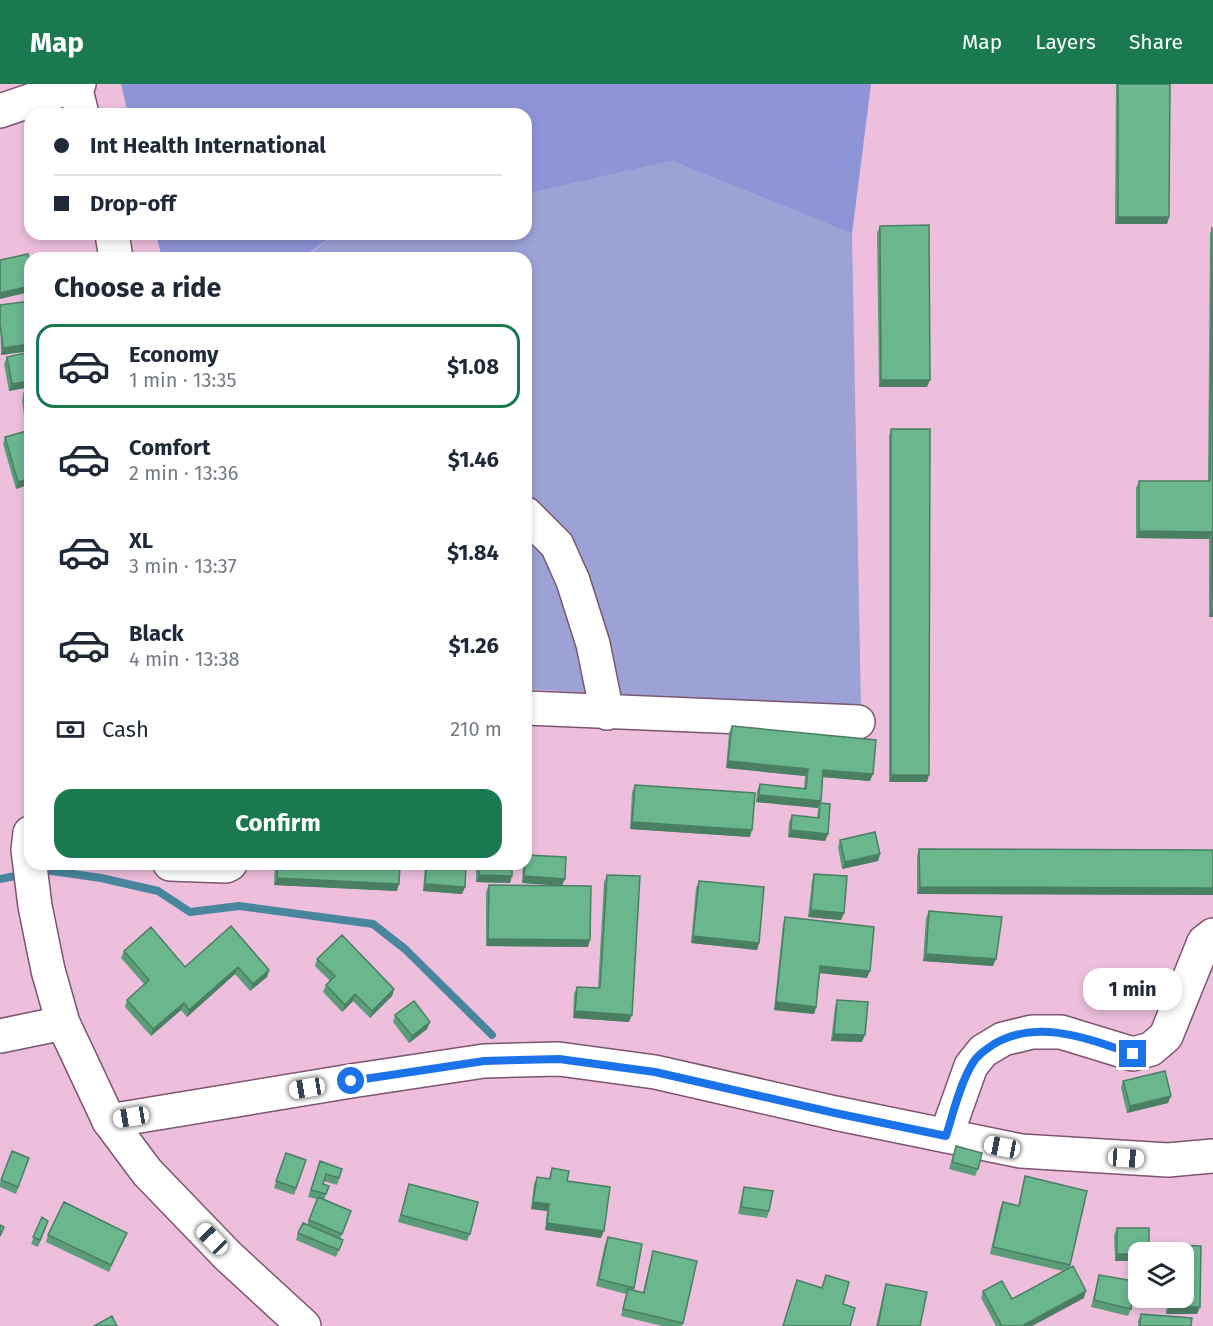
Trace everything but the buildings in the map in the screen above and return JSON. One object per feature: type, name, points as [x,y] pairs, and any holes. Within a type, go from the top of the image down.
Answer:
[{"type":"street","points":[[27,108],[79,95]]},
{"type":"street","points":[[532,520],[557,545],[573,581],[593,644],[607,713]]},
{"type":"street","points":[[532,708],[858,723]]},
{"type":"street","points":[[32,870],[35,906],[48,970],[63,1023],[109,1121],[147,1172],[228,1256],[304,1326]]},
{"type":"street","points":[[946,1136],[971,1066],[983,1051],[1003,1039],[1032,1032],[1061,1032],[1133,1054],[1151,1049],[1166,1036],[1204,942],[1213,935]]},
{"type":"street","points":[[0,1036],[63,1023]]},
{"type":"street","points":[[109,1121],[484,1061],[559,1059],[655,1072],[835,1113],[1021,1151],[1167,1160],[1213,1156]]},
{"type":"shaded area","points":[[121,84],[871,84],[852,234],[672,161],[532,193],[532,108],[127,108]]},
{"type":"shaded area","points":[[672,161],[852,234],[861,710],[532,689],[532,252],[312,252],[328,240],[532,240],[532,193]]},
{"type":"shaded area","points":[[158,240],[327,240],[310,252],[160,252]]},
{"type":"waterway","points":[[36,871],[45,870],[101,878],[158,891],[190,912],[239,906],[373,924],[405,949],[492,1035]]},
{"type":"waterway","points":[[0,879],[24,874]]},
{"type":"route","points":[[351,1081],[484,1061],[559,1059],[655,1072],[946,1136],[971,1066],[983,1051],[1003,1039],[1032,1032],[1061,1032],[1133,1054]]}]
